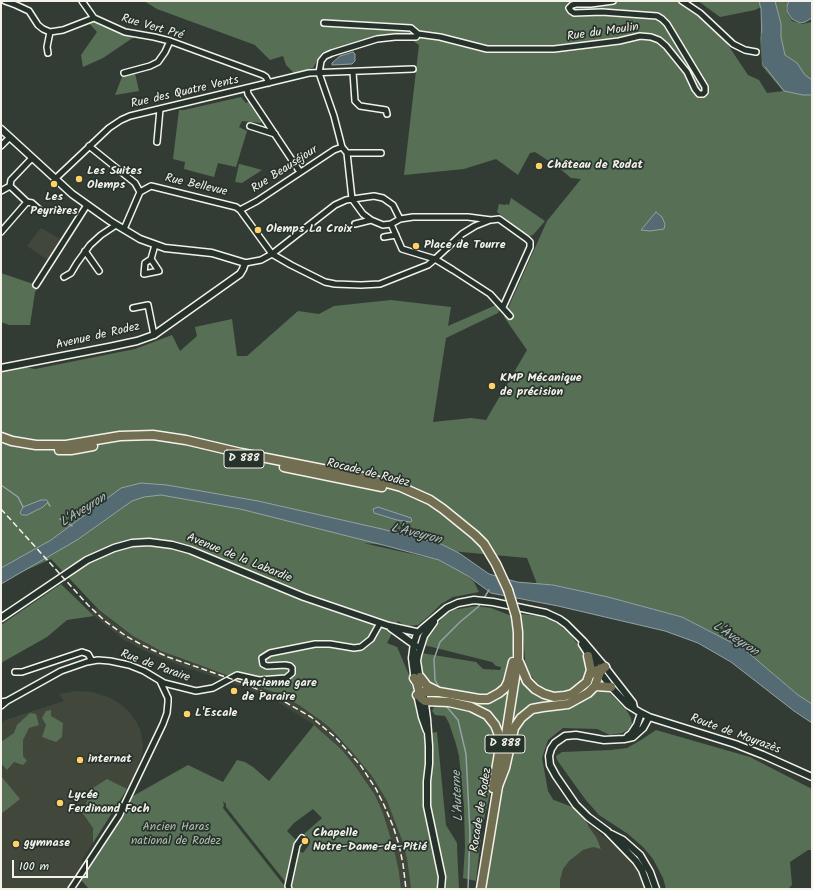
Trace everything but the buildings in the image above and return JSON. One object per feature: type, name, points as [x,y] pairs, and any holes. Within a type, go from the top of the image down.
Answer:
[{"type":"main road","name":"Rocade de Rodez","points":[[1,437],[12,441],[36,444],[66,445],[120,436],[153,435],[186,440],[241,453],[368,478],[401,487],[430,500],[456,518],[488,551],[503,577],[513,605],[518,632],[518,658],[481,889]]},
{"type":"main road","name":"Rocade de Rodez","points":[[1,443],[38,450],[71,450],[120,441],[152,440],[196,448],[379,486],[407,495],[443,514],[474,536]]},
{"type":"main road","points":[[417,677],[427,686],[440,692],[479,700],[488,699],[505,688],[508,682],[518,632]]},
{"type":"main road","points":[[518,658],[523,674],[527,681],[535,689],[549,695],[565,696],[572,694],[587,682],[591,670],[588,656]]},
{"type":"main road","points":[[589,676],[601,670]]},
{"type":"main road","points":[[498,786],[505,768],[514,728],[521,718],[532,710],[568,704],[588,693],[595,686],[601,670]]},
{"type":"main road","points":[[417,677],[421,698],[425,701],[449,702],[471,707],[487,715],[495,725],[499,735],[500,747],[487,827],[490,834]]},
{"type":"main road","points":[[595,686],[611,687]]},
{"type":"main road","points":[[420,693],[440,692]]},
{"type":"street","points":[[5,1],[16,4],[29,11],[38,24],[43,29],[50,32],[63,30],[94,18],[82,1]]},
{"type":"street","name":"Rue du Moulin","points":[[418,34],[440,37],[487,49],[554,49],[619,41],[640,36],[651,37],[659,40],[666,46],[687,72],[695,89],[699,94],[703,94],[705,92],[705,87],[662,19],[657,16],[602,12],[574,13],[569,8],[576,4],[591,4],[612,1]]},
{"type":"street","points":[[682,1],[700,13],[733,44],[745,50],[756,52]]},
{"type":"street","name":"Rue Vert Pré","points":[[94,18],[125,32],[170,41],[263,75],[269,83]]},
{"type":"street","points":[[324,23],[411,28],[418,34],[416,37],[377,39],[332,53],[325,56],[321,61],[318,72],[334,116],[342,147],[347,153],[352,199],[363,214],[371,220],[383,225],[391,224],[400,219],[413,217],[468,217],[491,220]]},
{"type":"street","points":[[48,54],[47,47],[50,32]]},
{"type":"street","points":[[124,73],[150,66],[158,62],[170,41]]},
{"type":"street","name":"Rue des Quatre Vents","points":[[55,179],[105,132],[121,120],[135,114],[318,72],[413,69]]},
{"type":"street","points":[[353,72],[355,101],[360,106],[386,110],[387,114]]},
{"type":"street","points":[[247,88],[248,94],[300,172]]},
{"type":"street","points":[[157,142],[160,108]]},
{"type":"street","points":[[250,126],[275,134]]},
{"type":"street","points":[[1,129],[72,194],[116,225],[155,246],[175,250],[212,253],[245,263],[261,260],[272,254],[335,205],[352,199],[374,196],[383,198],[393,205],[400,219]]},
{"type":"street","points":[[1,146],[10,137]]},
{"type":"street","points":[[89,146],[135,183],[140,192],[124,229]]},
{"type":"street","name":"Rue Beauséjour","points":[[240,210],[257,201],[334,150],[342,147]]},
{"type":"street","points":[[347,153],[381,153]]},
{"type":"street","points":[[10,186],[11,180],[32,158]]},
{"type":"street","points":[[1,191],[10,186]]},
{"type":"street","points":[[10,186],[27,202],[32,203],[41,211]]},
{"type":"street","name":"Rue Bellevue","points":[[140,192],[151,186],[232,205],[240,210]]},
{"type":"street","points":[[1,232],[27,202]]},
{"type":"street","points":[[36,285],[87,205]]},
{"type":"street","points":[[240,210],[272,254],[325,282],[335,284],[380,284],[428,265],[462,234],[475,226],[491,220],[499,219],[530,242],[530,247],[503,307]]},
{"type":"street","points":[[355,224],[371,220]]},
{"type":"street","points":[[391,224],[402,249],[435,259],[482,288],[490,294],[510,316]]},
{"type":"street","points":[[64,278],[71,273],[85,251],[101,235],[116,225]]},
{"type":"street","points":[[384,238],[396,234]]},
{"type":"street","points":[[151,259],[155,246]]},
{"type":"street","points":[[85,251],[99,271]]},
{"type":"street","name":"Avenue de Rodez","points":[[1,368],[116,345],[154,335],[240,274],[245,263]]},
{"type":"street","points":[[133,308],[148,305],[154,335]]},
{"type":"street","name":"Avenue de la Labardie","points":[[1,618],[92,557],[118,546],[149,542],[165,543],[186,549],[304,597],[389,626],[416,632],[417,634]]},
{"type":"street","points":[[417,677],[412,658],[417,634],[447,608],[458,603],[468,601],[493,602],[546,613],[559,619],[574,631],[601,670]]},
{"type":"street","points":[[417,677],[419,648],[424,636],[438,616]]},
{"type":"street","name":"Rue de Paraire","points":[[1,706],[61,671],[92,661],[110,661],[124,664],[144,671],[172,686],[191,691],[201,691],[213,688],[237,675],[259,680],[286,678],[292,673],[292,668],[290,666],[267,666],[263,664],[261,660],[262,658],[270,653],[315,644],[330,644],[354,648],[361,647],[371,640],[380,623]]},
{"type":"street","name":"Avenue de la Labardie","points":[[389,626],[419,648]]},
{"type":"street","points":[[574,631],[588,656],[632,703],[634,708]]},
{"type":"street","points":[[417,634],[419,648]]},
{"type":"street","points":[[15,672],[22,672],[82,652],[88,654],[92,661]]},
{"type":"street","name":"Route de Moyrazès","points":[[601,670],[611,687],[628,705],[641,713],[735,744],[764,755],[812,777]]},
{"type":"street","points":[[160,680],[168,698]]},
{"type":"street","points":[[71,889],[119,816],[165,719],[168,708],[168,698],[172,686]]},
{"type":"street","points":[[420,693],[422,717],[427,731]]},
{"type":"street","points":[[425,701],[429,764],[427,806],[442,877],[441,889]]},
{"type":"street","name":"Rue de Paraire","points":[[1,702],[7,702]]},
{"type":"street","points":[[624,739],[631,734],[641,713]]},
{"type":"street","points":[[649,889],[642,870],[636,861],[606,831],[588,817],[576,805],[556,776],[550,765],[549,756],[555,743],[565,736],[576,735],[604,740],[633,737],[643,728],[650,717]]},
{"type":"street","points":[[606,831],[623,840],[640,855],[650,872],[656,889]]},
{"type":"street","points":[[289,889],[288,886],[297,845],[302,838]]},
{"type":"shaded area","points":[[41,228],[64,241],[51,262],[27,246]]},
{"type":"shaded area","points":[[96,608],[116,624],[147,644],[180,659],[227,674],[221,679],[181,666],[143,650],[124,640],[91,613]]},
{"type":"shaded area","points":[[236,678],[276,693],[299,705],[330,728],[372,776],[387,801],[402,840],[407,859],[411,889],[401,889],[394,849],[383,813],[375,795],[342,750],[314,725],[275,700],[230,682]]},
{"type":"shaded area","name":"Lycée Ferdinand Foch","points":[[76,691],[92,692],[108,697],[122,705],[137,723],[141,732],[143,746],[134,778],[82,860],[83,865],[67,889],[1,889],[1,724],[5,720],[64,701],[59,694]]},
{"type":"shaded area","points":[[554,800],[572,807],[586,822],[623,853],[640,875],[644,889],[554,889]]},
{"type":"green space","points":[[144,1],[682,1],[722,36],[748,75],[759,80],[767,93],[783,91],[762,66],[760,39],[764,1],[785,1],[785,3],[786,1],[789,1],[786,8],[792,21],[802,24],[812,22],[812,704],[798,695],[744,649],[682,617],[608,597],[553,585],[537,584],[527,558],[363,543],[439,560],[466,575],[474,582],[479,592],[453,597],[441,604],[418,625],[409,626],[398,621],[387,643],[397,647],[410,677],[423,735],[437,732],[446,825],[457,843],[459,889],[411,889],[407,859],[402,840],[387,801],[372,776],[330,728],[320,720],[299,705],[276,693],[161,651],[133,636],[99,610],[51,559],[13,576],[1,579],[1,363],[35,369],[135,349],[172,335],[180,351],[197,336],[195,327],[232,319],[237,356],[247,356],[298,311],[319,314],[334,306],[391,300],[451,307],[448,326],[496,305],[500,309],[498,313],[446,338],[433,422],[471,418],[486,420],[527,350],[504,317],[547,221],[581,179],[571,178],[558,167],[535,152],[530,153],[518,175],[496,159],[464,169],[404,175],[419,45],[412,40],[386,41],[322,52],[313,68],[294,73],[286,65],[283,56],[270,60],[255,45],[157,9]]},
{"type":"green space","points":[[698,1],[758,1],[761,7],[755,10],[720,17]]},
{"type":"green space","points":[[98,22],[122,34],[134,37],[103,58],[83,67],[81,55],[97,32],[89,23]]},
{"type":"green space","points":[[135,73],[139,91],[115,95],[122,77]]},
{"type":"green space","points":[[241,97],[246,103],[250,101],[262,119],[261,123],[242,121],[239,127],[247,131],[236,167],[218,163],[214,177],[184,169],[185,162],[173,159],[179,110]]},
{"type":"green space","points":[[239,164],[262,170],[242,183],[235,182]]},
{"type":"green space","points":[[511,198],[545,221],[533,235],[528,236],[497,212],[499,204],[509,205]]},
{"type":"green space","points":[[1,273],[39,286],[35,292],[30,325],[9,325],[1,322]]},
{"type":"green space","points":[[61,584],[94,616],[67,620],[47,637],[1,663],[1,625]]},
{"type":"green space","points":[[476,606],[491,608],[512,616],[514,637],[512,660],[503,685],[486,697],[427,685],[420,662],[421,653],[476,662],[483,669],[500,670],[501,667],[496,666],[492,662],[424,645],[428,636],[443,617],[453,610]]},
{"type":"green space","points":[[521,614],[550,619],[570,634],[582,650],[588,666],[585,678],[571,691],[554,693],[538,688],[540,686],[526,670]]},
{"type":"green space","points":[[520,673],[526,683],[559,698],[597,673],[591,686],[577,698],[544,704],[511,727]]},
{"type":"green space","points":[[510,684],[503,736],[498,726],[466,703],[426,696],[426,693],[479,702]]},
{"type":"green space","points":[[607,690],[627,711],[631,718],[632,724],[628,730],[622,733],[610,735],[597,729],[563,728],[548,740],[542,758],[548,791],[554,801],[572,807],[588,824],[601,849],[593,847],[583,850],[569,861],[563,869],[560,880],[560,889],[485,889],[497,810],[514,736],[520,723],[531,714],[553,710],[567,710],[593,693]]},
{"type":"green space","points":[[439,705],[469,710],[481,715],[489,722],[496,733],[497,745],[492,785],[482,828],[476,881],[463,878],[465,847],[464,806],[459,756],[449,723],[445,716],[435,715],[432,711],[434,707]]},
{"type":"green space","points":[[51,710],[51,716],[63,723],[62,737],[56,742],[42,737],[46,725],[42,718],[46,711]]},
{"type":"green space","points":[[30,713],[36,714],[39,725],[29,728],[23,740],[23,756],[27,761],[23,765],[14,762],[7,770],[1,763],[1,742],[14,733],[17,725]]},
{"type":"green space","name":"Ancien Haras national de Rodez","points":[[314,725],[342,750],[375,795],[383,813],[394,849],[401,889],[291,889],[290,881],[298,852],[303,853],[309,845],[310,840],[304,834],[322,818],[313,809],[294,823],[287,831],[296,840],[287,884],[226,807],[226,804],[223,801],[223,808],[287,889],[89,889],[81,880],[125,814],[133,796],[188,765],[223,782],[237,760],[245,762],[253,767],[269,781]]},
{"type":"green space","points":[[656,730],[750,757],[812,789],[812,850],[808,850],[790,862],[792,885],[788,889],[666,889],[663,878],[653,859],[643,847],[628,834],[599,815],[585,799],[557,760],[556,756],[562,752],[627,748]]},
{"type":"green space","points":[[1,776],[20,799],[1,814]]},
{"type":"green space","points":[[107,779],[127,789],[93,843],[93,828],[82,812],[93,788]]},
{"type":"water","points":[[759,1],[775,1],[781,24],[781,37],[785,55],[797,63],[805,75],[812,80],[812,95],[803,95],[784,91],[763,64],[764,57],[766,57],[766,44],[762,41],[761,9]]},
{"type":"water","points":[[789,1],[812,1],[812,18],[800,23],[792,19],[787,11]]},
{"type":"water","points":[[353,52],[355,54],[355,61],[352,64],[332,65],[332,63],[340,56]]},
{"type":"water","points":[[656,212],[662,217],[665,224],[664,229],[650,231],[641,230]]},
{"type":"water","points":[[141,483],[167,485],[258,501],[382,529],[441,544],[459,553],[489,574],[517,582],[553,585],[608,597],[682,617],[744,649],[798,695],[812,704],[812,723],[794,711],[731,662],[698,643],[665,631],[558,606],[491,593],[468,576],[439,560],[240,509],[161,495],[144,497],[132,501],[77,540],[1,584],[1,568],[51,540],[121,488]]},
{"type":"water","points":[[41,500],[47,500],[48,502],[43,507],[27,515],[22,515],[20,513],[23,507]]},
{"type":"water","points":[[378,507],[411,518],[412,521],[397,520],[374,513],[373,509]]},
{"type":"waterway","points":[[764,35],[766,64]]},
{"type":"waterway","points":[[1,485],[18,497],[23,507]]},
{"type":"waterway","name":"L'Aveyron","points":[[60,519],[72,526]]},
{"type":"waterway","name":"L'Auterne","points":[[484,598],[489,590]]},
{"type":"waterway","name":"L'Auterne","points":[[440,689],[435,680],[434,659],[440,642],[481,603]]},
{"type":"waterway","name":"L'Auterne","points":[[447,707],[458,720],[466,754],[470,833],[468,889]]},
{"type":"railway","points":[[1,509],[88,605],[105,621],[126,636],[168,657],[243,683],[280,699],[311,717],[335,737],[361,766],[376,789],[384,805],[399,845],[406,889]]},
{"type":"place","name":"Château de Rodat","points":[[539,166]]},
{"type":"place","name":"Les Suites Olemps","points":[[79,179]]},
{"type":"place","name":"Les Peyrières","points":[[54,184]]},
{"type":"place","name":"Olemps La Croix","points":[[258,230]]},
{"type":"place","name":"Place de Tourre","points":[[416,246]]},
{"type":"place","name":"KMP Mécanique de précision","points":[[492,386]]},
{"type":"place","name":"Ancienne gare de Paraire","points":[[234,691]]},
{"type":"place","name":"L'Escale","points":[[187,714]]},
{"type":"place","name":"internat","points":[[80,760]]},
{"type":"place","name":"Lycée Ferdinand Foch","points":[[60,803]]},
{"type":"place","name":"Chapelle Notre-Dame-de-Pitié","points":[[305,841]]},
{"type":"place","name":"gymnase","points":[[16,844]]}]
